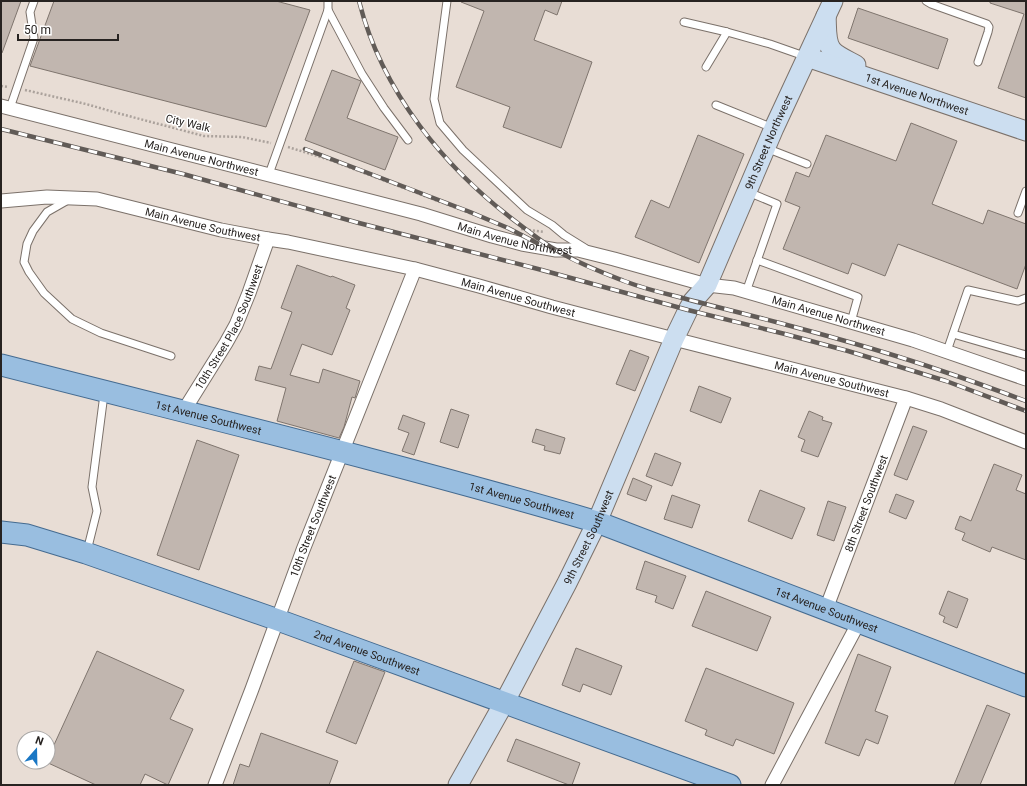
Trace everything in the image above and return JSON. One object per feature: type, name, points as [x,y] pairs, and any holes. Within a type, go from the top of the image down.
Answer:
[{"type":"main road","name":"1st Avenue Southwest","points":[[1,365],[342,452],[597,522],[1026,686]]},
{"type":"main road","name":"2nd Avenue Southwest","points":[[1,532],[27,535],[86,553],[278,620],[730,785]]},
{"type":"street","name":"9th Street Northwest","points":[[707,286],[774,128],[830,8]]},
{"type":"street","points":[[830,8],[827,35],[832,50],[888,84]]},
{"type":"street","name":"1st Avenue Northwest","points":[[807,57],[1026,131]]},
{"type":"street","name":"Main Avenue Northwest","points":[[5,107],[421,214],[522,244],[556,250],[578,250],[707,286],[734,288],[913,340],[1026,378]]},
{"type":"street","name":"Main Avenue Southwest","points":[[1,201],[48,197],[97,199],[221,230],[288,242],[415,269],[552,307],[906,398],[941,408],[1026,442]]},
{"type":"street","name":"10th Street Place Southwest","points":[[183,412],[226,343],[236,324],[249,293],[268,239]]},
{"type":"street","name":"10th Street Southwest","points":[[215,785],[303,550],[415,269]]},
{"type":"street","name":"9th Street Southwest","points":[[458,785],[504,703],[567,583],[597,522],[674,339],[693,301],[707,286]]},
{"type":"street","name":"8th Street Southwest","points":[[826,609],[906,398]]},
{"type":"street","points":[[772,785],[859,622]]},
{"type":"lane","points":[[5,107],[16,88],[34,38],[30,12],[34,1]]},
{"type":"lane","points":[[269,174],[328,10],[328,1]]},
{"type":"lane","points":[[447,1],[434,99],[440,123],[463,150],[527,210],[552,225],[564,235],[595,255]]},
{"type":"lane","points":[[926,1],[987,24],[989,27],[988,32],[978,62]]},
{"type":"lane","points":[[328,10],[362,74],[384,108],[408,140]]},
{"type":"lane","points":[[684,22],[770,44],[807,57]]},
{"type":"lane","points":[[706,67],[726,32]]},
{"type":"lane","points":[[716,105],[774,128]]},
{"type":"lane","points":[[766,148],[808,164]]},
{"type":"lane","points":[[746,292],[777,204],[747,191]]},
{"type":"lane","points":[[1018,213],[1026,191]]},
{"type":"lane","points":[[72,198],[47,212],[34,230],[26,244],[24,262],[29,272],[44,293],[72,319],[100,333],[171,356]]},
{"type":"lane","points":[[757,260],[858,297],[851,322]]},
{"type":"lane","points":[[947,352],[968,290],[1018,301],[1026,298]]},
{"type":"lane","points":[[953,334],[1026,355]]},
{"type":"lane","points":[[86,553],[97,511],[92,488],[103,402],[106,392]]},
{"type":"path","name":"City Walk","points":[[1,86],[86,104],[204,136],[242,137],[279,145],[330,160],[486,220]]},
{"type":"path","points":[[514,228],[564,235]]},
{"type":"building","points":[[1,1],[21,1],[2,53],[1,52]]},
{"type":"building","points":[[54,1],[276,1],[310,10],[266,127],[30,66]]},
{"type":"building","points":[[461,1],[562,1],[557,15],[545,10],[534,40],[592,62],[561,148],[503,127],[510,107],[456,87],[484,11]]},
{"type":"building","points":[[990,1],[1026,1],[1026,98],[998,88],[1024,14],[990,3]]},
{"type":"building","points":[[858,8],[948,39],[938,69],[848,38]]},
{"type":"building","points":[[332,70],[361,81],[347,118],[398,137],[385,170],[305,140]]},
{"type":"building","points":[[911,123],[957,141],[932,204],[983,224],[988,210],[1026,224],[1026,264],[1017,289],[898,244],[885,276],[852,263],[848,274],[783,249],[800,207],[785,201],[796,172],[809,177],[826,135],[896,161]]},
{"type":"building","points":[[698,135],[744,154],[699,263],[635,237],[651,200],[669,208]]},
{"type":"building","points":[[297,265],[355,285],[346,308],[350,310],[332,355],[302,344],[290,375],[319,383],[323,369],[360,381],[355,398],[352,397],[344,427],[339,438],[277,421],[286,388],[255,380],[259,366],[271,369],[292,312],[281,308]]},
{"type":"building","points":[[630,350],[649,357],[635,391],[616,384]]},
{"type":"building","points":[[699,386],[731,398],[721,423],[690,411]]},
{"type":"building","points":[[451,409],[469,415],[458,448],[440,442]]},
{"type":"building","points":[[809,411],[823,417],[822,420],[832,423],[818,457],[801,451],[805,440],[798,437]]},
{"type":"building","points":[[403,415],[425,423],[414,455],[402,451],[409,433],[398,429]]},
{"type":"building","points":[[913,426],[927,431],[907,480],[894,475]]},
{"type":"building","points":[[536,429],[565,438],[560,454],[544,450],[545,446],[532,442]]},
{"type":"building","points":[[197,440],[239,455],[199,570],[157,555]]},
{"type":"building","points":[[655,453],[681,463],[672,486],[646,476]]},
{"type":"building","points":[[994,464],[1022,475],[1016,490],[1026,494],[1026,560],[992,547],[990,552],[962,540],[965,533],[955,529],[960,516],[971,521]]},
{"type":"building","points":[[633,478],[652,486],[646,501],[627,494]]},
{"type":"building","points":[[760,490],[805,508],[792,539],[748,521]]},
{"type":"building","points":[[896,494],[914,501],[906,519],[889,512]]},
{"type":"building","points":[[672,495],[700,505],[692,528],[664,519]]},
{"type":"building","points":[[828,501],[846,507],[834,541],[817,535]]},
{"type":"building","points":[[645,561],[686,576],[673,609],[655,602],[657,596],[636,589]]},
{"type":"building","points":[[706,591],[771,617],[757,651],[692,626]]},
{"type":"building","points":[[948,591],[968,599],[957,628],[943,622],[945,617],[939,614]]},
{"type":"building","points":[[576,648],[622,666],[611,695],[583,684],[580,692],[562,685]]},
{"type":"building","points":[[97,651],[184,690],[170,719],[193,729],[168,785],[145,774],[140,785],[96,785],[56,767],[56,741]]},
{"type":"building","points":[[858,654],[891,667],[875,711],[888,716],[878,744],[866,739],[859,756],[825,743]]},
{"type":"building","points":[[354,661],[385,672],[356,744],[326,732]]},
{"type":"building","points":[[706,668],[794,703],[774,754],[736,739],[733,746],[705,735],[707,730],[685,721]]},
{"type":"building","points":[[987,705],[1010,714],[980,785],[954,785]]},
{"type":"building","points":[[261,733],[338,761],[329,785],[233,785],[240,764],[249,767]]},
{"type":"building","points":[[516,739],[580,763],[572,785],[507,761]]},
{"type":"railway","points":[[359,1],[369,34],[383,66],[400,97],[420,126],[466,179],[492,202],[551,247],[589,267],[636,285],[866,347],[955,375],[1026,401]]},
{"type":"railway","points":[[1,129],[183,174],[359,223],[848,351],[946,381],[1026,411]]},
{"type":"railway","points":[[305,149],[470,212],[508,228],[537,243]]}]
